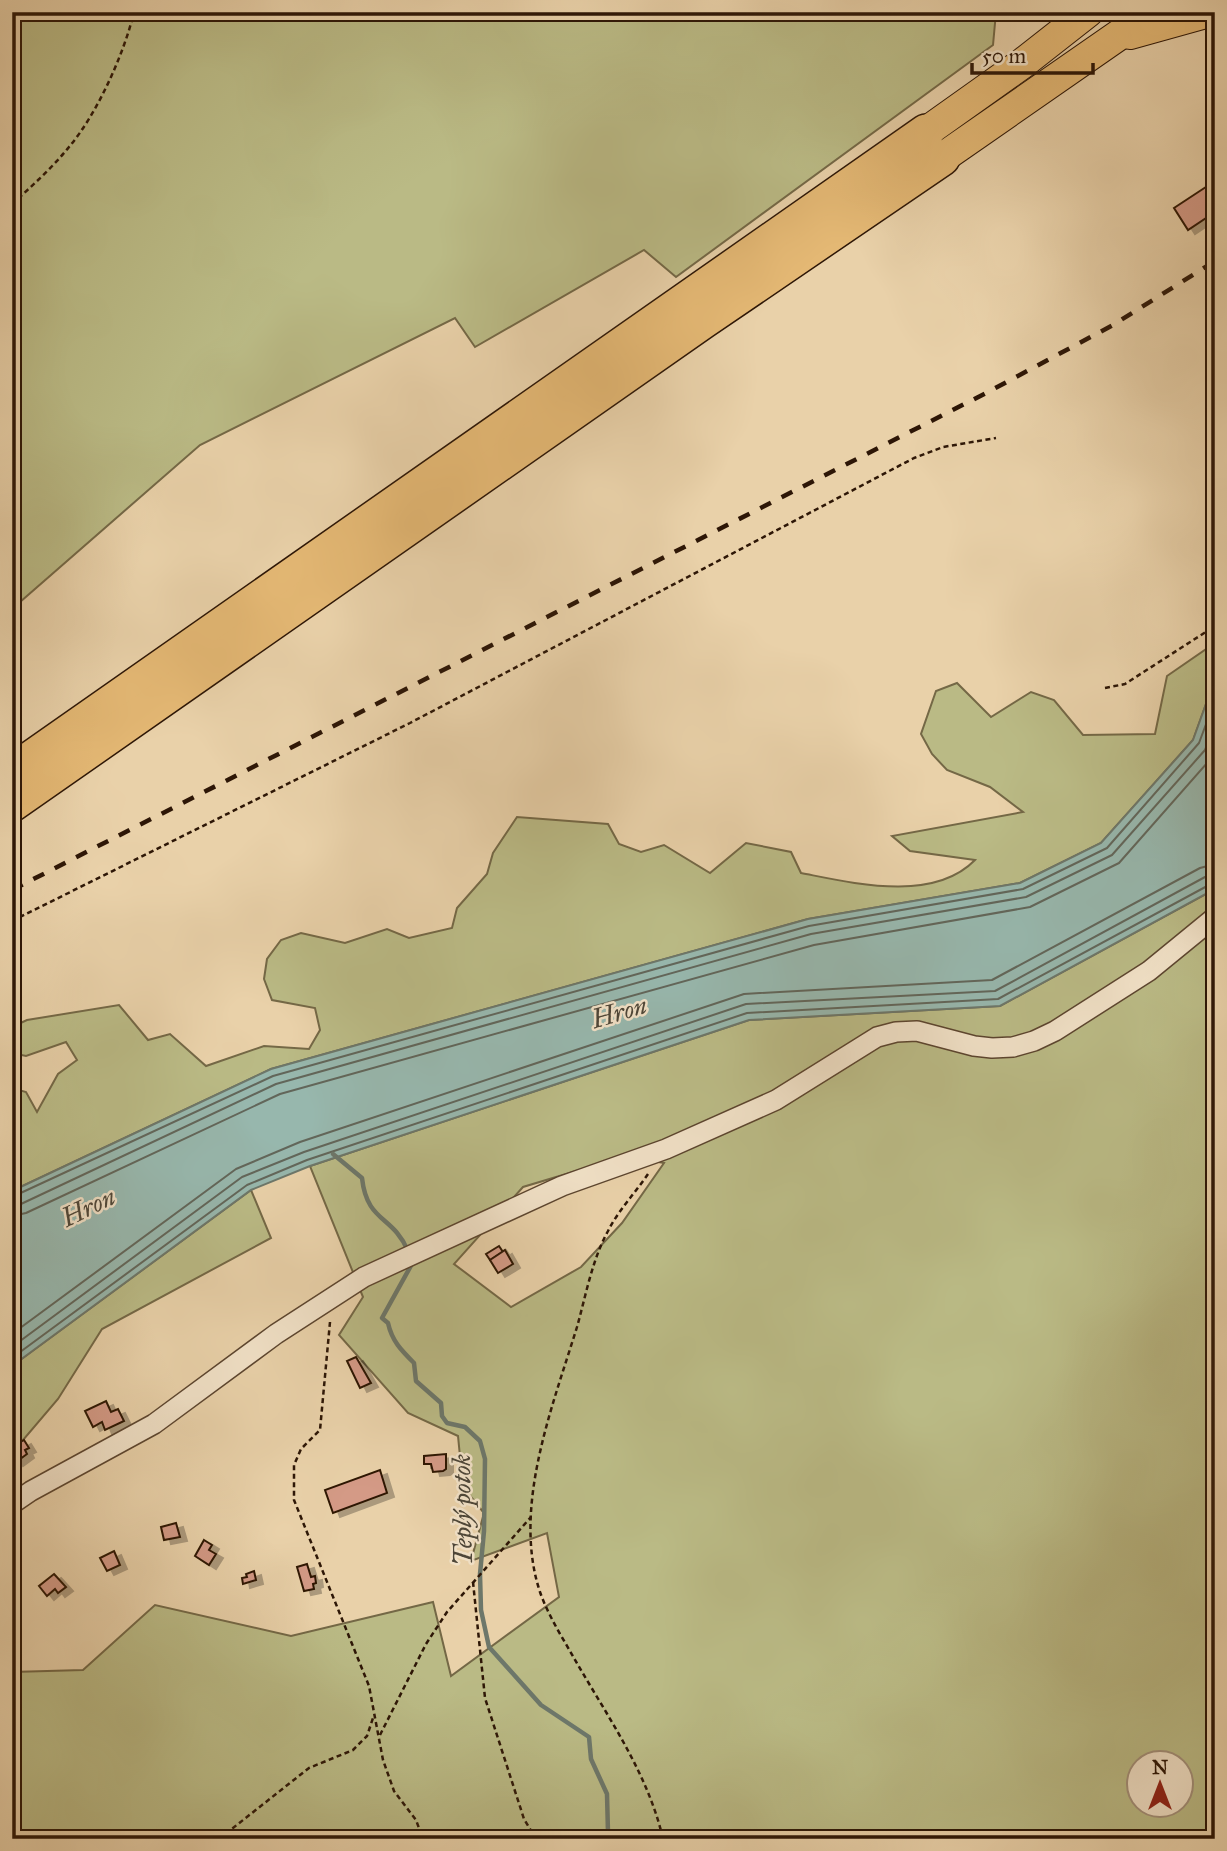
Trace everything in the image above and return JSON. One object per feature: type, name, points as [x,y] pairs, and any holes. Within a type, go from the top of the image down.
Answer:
[{"type":"highway","points":[[12,772],[934,145]]},
{"type":"highway","points":[[12,804],[702,321],[934,145]]},
{"type":"main road","points":[[934,145],[1023,64],[1088,12]]},
{"type":"main road","points":[[1023,64],[1113,25],[1152,12]]},
{"type":"main road","points":[[934,145],[1113,25],[1209,12]]},
{"type":"street","points":[[12,1504],[154,1424],[276,1334],[364,1278],[562,1186],[666,1149],[776,1100],[877,1037],[896,1032],[917,1031],[992,1048],[1013,1047],[1034,1041],[1055,1031],[1149,971],[1215,917]]},
{"type":"path","points":[[12,204],[72,145],[100,98],[126,42],[134,12]]},
{"type":"path","points":[[12,921],[410,723],[914,458],[943,447],[996,438]]},
{"type":"path","points":[[1105,688],[1125,684],[1215,626]]},
{"type":"path","points":[[663,1839],[651,1797],[631,1756],[553,1622],[540,1592],[530,1547],[533,1492],[552,1410],[597,1256],[608,1230],[666,1149]]},
{"type":"path","points":[[331,1297],[320,1430],[301,1449],[294,1465],[294,1500],[369,1686],[373,1718],[394,1791],[416,1820],[423,1839]]},
{"type":"path","points":[[379,1737],[426,1644],[447,1612],[531,1517]]},
{"type":"path","points":[[473,1582],[485,1698],[524,1819],[536,1839]]},
{"type":"path","points":[[219,1839],[309,1768],[353,1750],[368,1736],[373,1718]]},
{"type":"green space","points":[[12,12],[996,12],[993,45],[676,277],[644,250],[475,347],[455,318],[200,445],[12,609]]},
{"type":"green space","points":[[1215,643],[1215,679],[1193,740],[1101,843],[1020,883],[808,919],[271,1069],[12,1191],[12,1088],[26,1092],[37,1112],[58,1074],[77,1060],[66,1042],[26,1056],[12,1053],[12,1027],[27,1020],[119,1005],[148,1040],[170,1034],[206,1066],[264,1046],[309,1049],[320,1030],[315,1008],[272,1000],[264,979],[267,959],[281,940],[301,933],[345,943],[387,929],[409,938],[452,928],[457,908],[487,874],[493,853],[517,817],[608,824],[619,844],[641,852],[664,845],[710,873],[746,843],[791,852],[801,873],[868,885],[915,886],[937,882],[958,873],[975,860],[910,851],[892,836],[1023,812],[990,787],[947,770],[932,754],[921,734],[936,691],[957,683],[991,717],[1031,692],[1054,700],[1083,735],[1155,734],[1167,676]]},
{"type":"green space","points":[[1215,889],[1215,1839],[12,1839],[12,1672],[83,1670],[155,1605],[291,1636],[433,1602],[451,1676],[559,1597],[547,1533],[471,1561],[484,1513],[463,1487],[458,1436],[408,1413],[339,1335],[363,1297],[310,1166],[749,1020],[1000,1006]],"holes":[[[626,1156],[664,1163],[622,1223],[581,1267],[511,1307],[454,1264],[523,1187]]]},
{"type":"green space","points":[[251,1190],[271,1238],[102,1329],[58,1399],[12,1453],[12,1366]]},
{"type":"water","name":"Hron","points":[[1215,679],[1215,889],[1000,1006],[749,1020],[310,1166],[251,1190],[12,1366],[12,1191],[271,1069],[808,919],[1020,883],[1101,843],[1193,740]]},
{"type":"building","points":[[1215,181],[1215,212],[1188,230],[1174,208]]},
{"type":"building","points":[[499,1246],[503,1252],[490,1260],[486,1254]]},
{"type":"building","points":[[505,1250],[513,1264],[498,1273],[490,1260]]},
{"type":"building","points":[[356,1357],[371,1383],[360,1388],[347,1361]]},
{"type":"building","points":[[106,1401],[111,1412],[118,1409],[124,1421],[105,1430],[102,1422],[93,1427],[85,1411]]},
{"type":"building","points":[[24,1440],[29,1448],[25,1450],[27,1454],[16,1462],[12,1456],[12,1447]]},
{"type":"building","points":[[446,1454],[446,1469],[443,1471],[433,1472],[431,1464],[424,1464],[424,1456]]},
{"type":"building","points":[[380,1470],[387,1493],[333,1513],[325,1490]]},
{"type":"building","points":[[176,1523],[180,1537],[164,1540],[161,1527]]},
{"type":"building","points":[[204,1540],[212,1545],[209,1550],[216,1554],[209,1565],[195,1556]]},
{"type":"building","points":[[114,1551],[120,1565],[107,1571],[100,1558]]},
{"type":"building","points":[[307,1564],[316,1583],[313,1584],[314,1589],[304,1591],[297,1567]]},
{"type":"building","points":[[254,1571],[256,1580],[243,1584],[242,1578]]},
{"type":"building","points":[[54,1574],[66,1587],[58,1593],[55,1589],[47,1596],[39,1586]]},
{"type":"waterway","name":"Teplý potok","points":[[333,1154],[362,1178],[369,1203],[402,1239],[408,1251]]},
{"type":"waterway","name":"Teplý potok","points":[[413,1262],[382,1318],[388,1323],[398,1345],[414,1363],[416,1381],[441,1403],[442,1416],[447,1423],[465,1427],[480,1441],[485,1459],[481,1610],[489,1647],[541,1705],[589,1737],[591,1759],[607,1794],[608,1833],[613,1839]]},
{"type":"railway","points":[[12,890],[988,392],[1113,325],[1215,261]]}]
